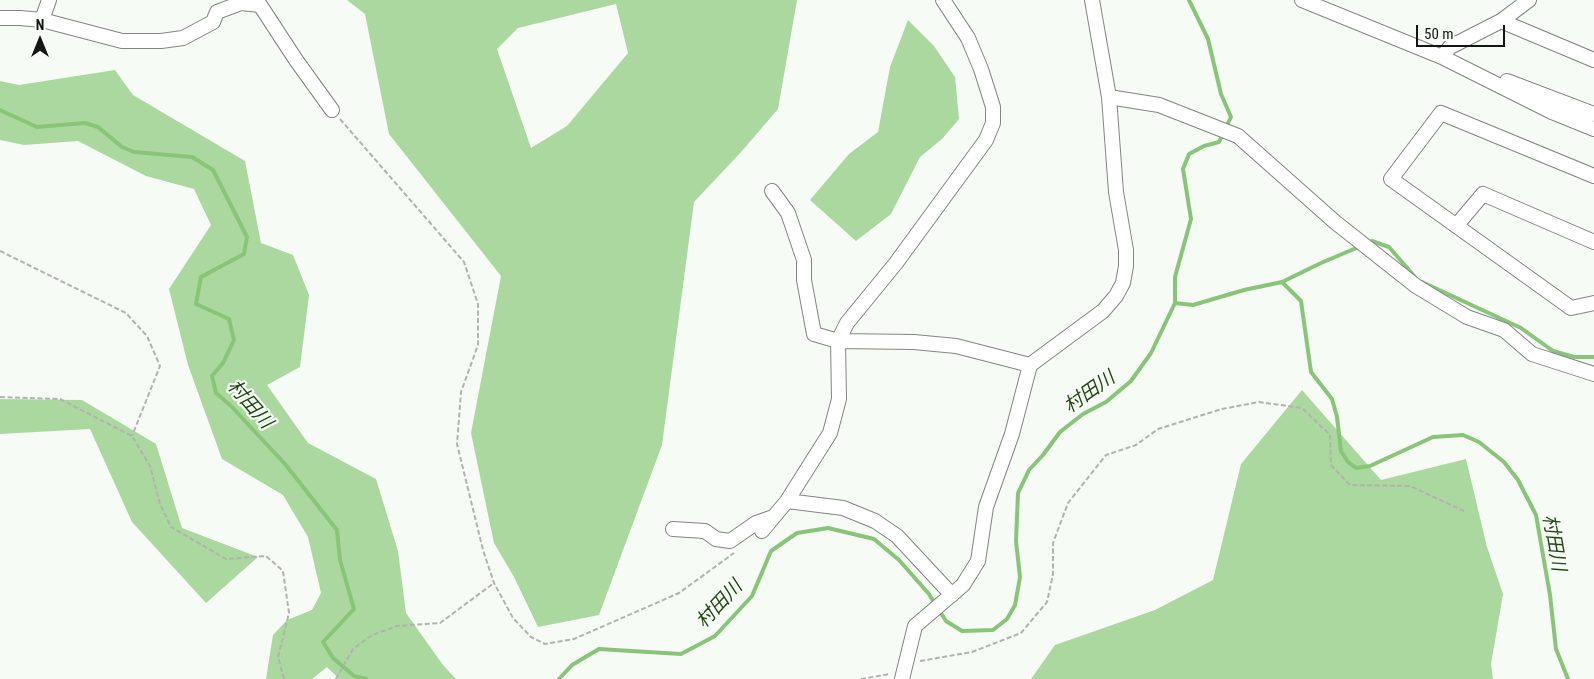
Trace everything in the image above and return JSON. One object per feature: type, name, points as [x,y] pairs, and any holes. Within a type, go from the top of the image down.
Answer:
[{"type":"street","points":[[42,20],[49,0]]},
{"type":"street","points":[[762,531],[787,501],[830,433],[839,399],[838,341],[847,324],[896,264],[986,140],[993,123],[993,106],[981,69],[968,38],[943,0]]},
{"type":"street","points":[[903,671],[915,626],[963,585],[978,561],[986,507],[1012,434],[1030,365],[1102,311],[1116,296],[1123,283],[1126,250],[1116,192],[1109,97],[1092,0]]},
{"type":"street","points":[[1302,0],[1444,58],[1594,114]]},
{"type":"street","points":[[1444,58],[1450,47],[1501,21],[1529,0]]},
{"type":"street","points":[[0,18],[42,20],[122,41],[161,41],[183,38],[213,22],[217,12],[241,3],[260,5],[332,110]]},
{"type":"street","points":[[1501,21],[1594,60]]},
{"type":"street","points":[[1444,58],[1552,112],[1594,129]]},
{"type":"street","points":[[1109,97],[1159,105],[1238,136],[1335,222],[1416,286],[1468,317],[1504,330],[1532,354],[1594,374]]},
{"type":"street","points":[[1594,176],[1441,113],[1391,179],[1571,308],[1594,303]]},
{"type":"street","points":[[772,190],[788,214],[804,260],[804,280],[814,334],[838,341],[914,342],[956,346],[1030,365]]},
{"type":"street","points":[[1456,226],[1483,194],[1594,242]]},
{"type":"street","points":[[787,501],[843,508],[875,521],[897,536],[952,595]]},
{"type":"street","points":[[673,529],[705,531],[716,539],[730,541],[756,523],[774,517]]},
{"type":"path","points":[[332,110],[464,262],[478,304],[478,345],[461,392],[457,444],[483,550],[494,583],[513,618],[531,637],[545,644],[574,639],[679,593],[735,552]]},
{"type":"path","points":[[0,251],[126,313],[147,336],[160,366],[132,436]]},
{"type":"path","points":[[0,397],[60,399],[132,436],[150,466],[160,504],[171,526],[226,559],[266,556],[283,571],[289,613],[278,657],[284,679]]},
{"type":"path","points":[[860,679],[903,671],[972,652],[1021,633],[1047,602],[1053,574],[1053,543],[1068,503],[1106,455],[1136,444],[1158,429],[1222,409],[1258,402],[1302,408],[1330,435],[1331,465],[1350,485],[1410,486],[1464,511]]},
{"type":"path","points":[[336,679],[353,649],[372,635],[397,626],[440,623],[494,583]]},
{"type":"green space","points":[[347,0],[797,0],[778,109],[694,202],[662,445],[599,615],[538,627],[514,577],[494,543],[471,433],[501,276],[389,134],[365,14]],"holes":[[[616,4],[628,53],[567,126],[531,148],[497,49],[518,28]]]},
{"type":"green space","points":[[908,20],[934,46],[955,77],[959,119],[942,139],[920,157],[891,214],[856,241],[810,200],[849,154],[878,132],[890,67]]},
{"type":"green space","points":[[115,70],[133,95],[245,161],[261,243],[293,255],[309,295],[300,367],[267,385],[308,443],[376,479],[398,551],[406,613],[443,665],[456,679],[339,679],[327,667],[312,679],[266,679],[273,635],[287,620],[312,610],[321,593],[308,537],[283,495],[222,459],[188,365],[169,289],[211,225],[194,189],[146,176],[78,141],[24,145],[0,140],[0,81],[19,85]]},
{"type":"green space","points":[[1302,390],[1381,480],[1466,459],[1487,547],[1503,594],[1491,664],[1493,679],[1031,679],[1055,645],[1155,610],[1213,580],[1241,464]]},
{"type":"green space","points":[[0,399],[82,400],[156,444],[182,528],[258,557],[206,603],[132,522],[90,429],[0,434]]},
{"type":"waterway","name":"村田川","points":[[939,610],[946,621],[962,631],[993,630],[1007,619],[1015,605],[1020,577],[1016,541],[1018,493],[1029,470],[1060,432],[1083,414],[1106,402],[1131,381],[1151,353],[1175,303],[1175,277],[1191,219],[1183,169],[1189,154],[1204,146],[1219,142],[1231,117],[1221,94],[1208,39],[1189,0]]},
{"type":"waterway","name":"村田川","points":[[0,110],[37,127],[85,123],[98,127],[122,147],[134,152],[192,157],[213,170],[247,237],[244,254],[201,277],[196,304],[229,319],[234,340],[223,363],[212,376],[216,393],[231,406],[285,464],[337,530],[340,560],[354,609],[323,642],[333,658],[354,676],[366,679]]},
{"type":"waterway","points":[[1367,243],[1372,241],[1389,247],[1415,277]]},
{"type":"waterway","name":"村田川","points":[[1175,303],[1193,305],[1244,290],[1282,282],[1361,246]]},
{"type":"waterway","name":"村田川","points":[[1282,282],[1301,301],[1311,372],[1332,399],[1337,417],[1341,451],[1348,462],[1356,468],[1370,466],[1433,437],[1463,435],[1479,442],[1504,462],[1518,480],[1536,515],[1550,595],[1556,649],[1568,679]]},
{"type":"waterway","points":[[1422,282],[1521,328],[1553,351],[1574,357],[1594,357]]},
{"type":"waterway","name":"村田川","points":[[559,679],[572,665],[599,649],[681,654],[715,636],[752,596],[771,551],[797,533],[828,528],[874,539],[899,560],[929,594],[935,604]]}]
